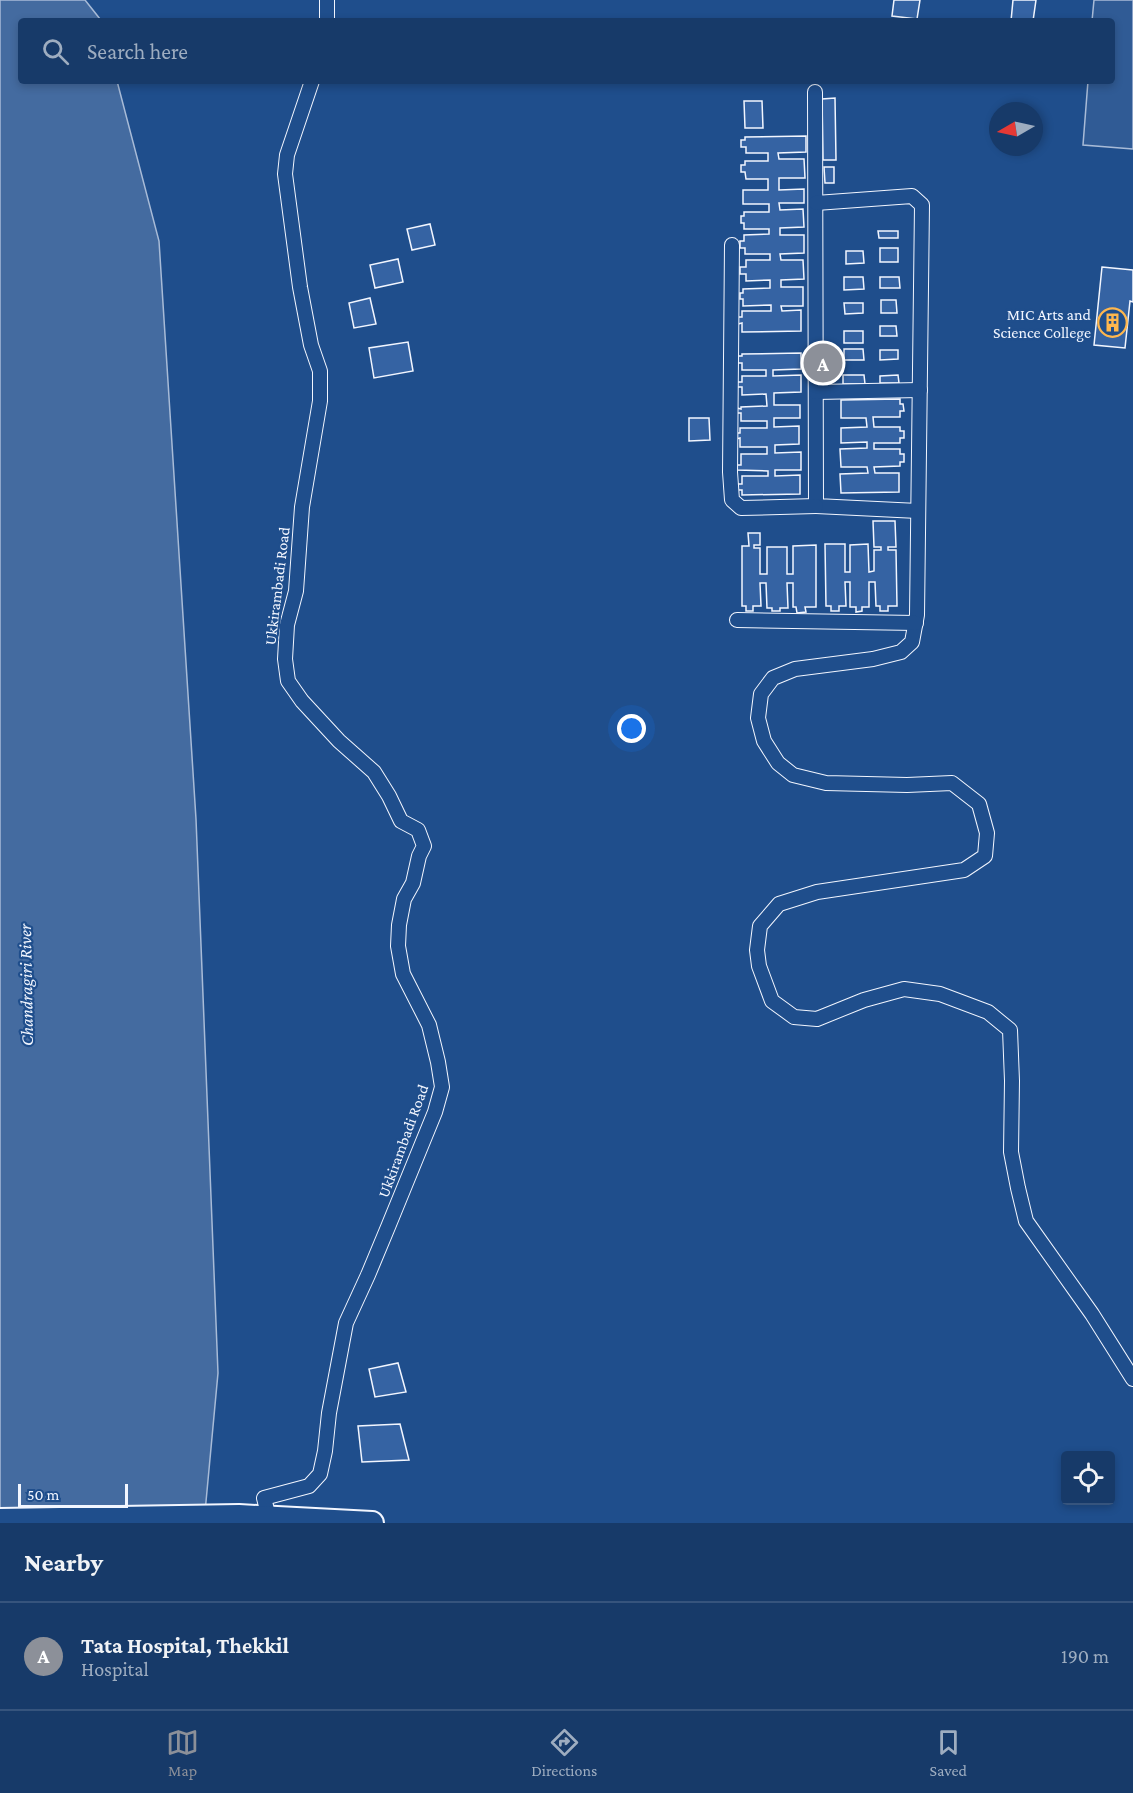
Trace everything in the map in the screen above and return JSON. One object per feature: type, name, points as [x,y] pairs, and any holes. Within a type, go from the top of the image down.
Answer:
[{"type":"highway","points":[[0,1520],[239,1516],[372,1523]]},
{"type":"street","points":[[327,0],[327,18]]},
{"type":"street","name":"Ukkirambadi Road","points":[[269,1518],[264,1498],[309,1486],[320,1474],[326,1451],[329,1413],[346,1323],[435,1112],[442,1087],[429,1025],[403,974],[398,946],[404,899],[413,883],[419,856],[424,846],[418,830],[401,821],[374,772],[339,741],[302,701],[288,681],[285,659],[287,625],[296,591],[302,507],[320,401],[320,371],[311,345],[300,287],[285,174],[287,155],[311,84]]},
{"type":"street","points":[[815,92],[816,506]]},
{"type":"street","points":[[816,203],[912,196],[922,205],[917,615],[912,642],[901,651],[873,659],[795,669],[773,678],[761,694],[758,718],[764,741],[778,763],[793,775],[826,783],[907,785],[952,783],[979,804],[987,833],[985,855],[964,870],[817,892],[779,904],[760,926],[757,950],[759,966],[772,1001],[794,1017],[817,1019],[864,1000],[904,989],[940,994],[988,1012],[1010,1030],[1011,1152],[1026,1221],[1092,1314],[1133,1378]]},
{"type":"street","points":[[732,245],[730,472],[732,500],[741,507],[816,506],[918,511]]},
{"type":"street","points":[[816,392],[920,390]]},
{"type":"street","points":[[737,620],[916,623]]},
{"type":"shaded area","points":[[1094,0],[1133,0],[1133,149],[1083,145],[1088,84],[1115,84],[1115,18],[1092,18]]},
{"type":"water","name":"Chandragiri River","points":[[0,0],[85,0],[99,18],[18,18],[18,84],[118,84],[159,241],[196,819],[218,1373],[204,1523],[0,1523]]},
{"type":"building","points":[[894,0],[920,0],[917,18],[892,16]]},
{"type":"building","points":[[1013,0],[1036,0],[1033,18],[1011,18]]},
{"type":"building","points":[[835,98],[836,160],[823,160],[822,99]]},
{"type":"building","points":[[744,101],[762,101],[763,128],[745,128]]},
{"type":"building","points":[[806,136],[806,152],[778,153],[779,159],[804,159],[805,178],[779,178],[779,190],[804,189],[804,203],[779,203],[780,210],[803,209],[804,227],[780,228],[780,235],[804,235],[804,253],[780,254],[781,260],[803,260],[804,279],[781,280],[781,287],[803,287],[803,306],[781,306],[782,311],[801,310],[801,331],[742,332],[742,323],[738,324],[738,317],[742,317],[742,311],[771,311],[771,305],[743,306],[743,299],[740,299],[743,289],[770,288],[770,280],[746,281],[746,274],[740,274],[740,267],[746,267],[746,260],[770,260],[770,254],[745,254],[745,248],[740,248],[740,241],[744,241],[744,235],[769,234],[769,229],[744,229],[744,223],[741,223],[741,216],[744,216],[744,212],[769,212],[769,204],[743,204],[743,190],[768,190],[768,179],[746,179],[745,172],[741,172],[741,165],[745,165],[745,161],[768,161],[768,153],[746,153],[746,147],[741,147],[741,140],[745,140],[745,137]]},
{"type":"building","points":[[824,167],[834,167],[834,183],[825,183]]},
{"type":"building","points":[[430,224],[435,245],[412,250],[407,229]]},
{"type":"building","points":[[878,231],[898,231],[898,238],[879,238]]},
{"type":"building","points":[[880,248],[898,248],[898,262],[880,262]]},
{"type":"building","points":[[846,251],[863,251],[864,263],[846,264]]},
{"type":"building","points":[[398,259],[403,282],[375,288],[370,265]]},
{"type":"building","name":"MIC Arts and Science College","points":[[1102,267],[1133,270],[1133,302],[1130,301],[1125,348],[1094,345]]},
{"type":"building","points":[[844,277],[863,277],[864,289],[844,290]]},
{"type":"building","points":[[880,277],[899,277],[900,288],[880,288]]},
{"type":"building","points":[[370,298],[376,324],[354,328],[349,303]]},
{"type":"building","points":[[881,300],[896,300],[897,313],[881,313]]},
{"type":"building","points":[[844,303],[863,303],[863,313],[845,314]]},
{"type":"building","points":[[880,326],[896,326],[897,336],[880,336]]},
{"type":"building","points":[[844,331],[863,331],[863,343],[844,343]]},
{"type":"building","points":[[408,342],[413,371],[374,378],[369,348]]},
{"type":"building","points":[[844,349],[863,349],[864,360],[844,360]]},
{"type":"building","points":[[880,350],[898,350],[898,359],[880,360]]},
{"type":"building","points":[[801,353],[801,369],[773,370],[773,376],[801,375],[801,392],[774,393],[774,405],[800,405],[800,418],[774,418],[774,427],[799,426],[799,444],[775,445],[775,453],[801,452],[801,470],[775,470],[775,476],[800,475],[800,494],[742,495],[742,490],[737,490],[737,484],[742,484],[742,476],[768,476],[768,471],[737,470],[737,465],[741,465],[741,454],[767,454],[767,447],[740,447],[740,438],[736,439],[736,433],[740,433],[740,428],[767,428],[767,421],[741,421],[741,413],[737,413],[737,408],[767,406],[766,394],[742,395],[742,387],[737,387],[737,382],[742,382],[742,376],[766,376],[766,370],[742,370],[742,363],[737,363],[737,356]]},
{"type":"building","points":[[843,375],[864,375],[865,384],[843,384]]},
{"type":"building","points":[[898,375],[899,383],[880,383],[880,376]]},
{"type":"building","points":[[900,399],[904,411],[900,411],[900,417],[873,417],[874,427],[900,427],[900,431],[904,431],[904,438],[900,438],[900,443],[874,443],[874,449],[900,449],[900,454],[904,454],[904,462],[900,462],[900,466],[874,467],[875,473],[899,473],[899,492],[841,493],[840,474],[868,473],[867,467],[841,467],[840,449],[867,448],[867,442],[841,443],[841,428],[867,427],[866,418],[841,418],[841,400]]},
{"type":"building","points":[[689,418],[709,418],[710,440],[689,441]]},
{"type":"building","points":[[873,521],[895,521],[896,547],[888,547],[888,550],[896,550],[897,606],[888,606],[888,611],[880,611],[880,606],[876,606],[875,582],[869,582],[869,607],[862,607],[862,611],[856,612],[856,607],[850,607],[850,582],[845,582],[846,606],[839,606],[839,611],[831,611],[831,606],[826,606],[825,544],[845,544],[845,572],[850,572],[850,545],[868,544],[869,572],[874,571],[874,550],[881,550],[881,547],[874,547]]},
{"type":"building","points":[[748,533],[760,533],[760,545],[754,545],[754,548],[760,548],[760,574],[767,574],[767,547],[787,547],[787,574],[793,574],[793,546],[816,545],[816,607],[805,607],[806,612],[797,613],[796,607],[793,607],[793,583],[787,583],[788,608],[772,611],[772,608],[767,608],[766,583],[760,583],[761,606],[753,606],[753,611],[746,611],[746,606],[742,606],[742,546],[749,546]]},
{"type":"building","points":[[398,1363],[406,1392],[375,1397],[369,1369]]},
{"type":"building","points":[[400,1424],[409,1460],[362,1462],[358,1426]]},
{"type":"place","name":"MIC Arts and Science College","points":[[1112,323]]},
{"type":"place","name":"Tata Hospital, Thekkil","points":[[823,363]]}]
